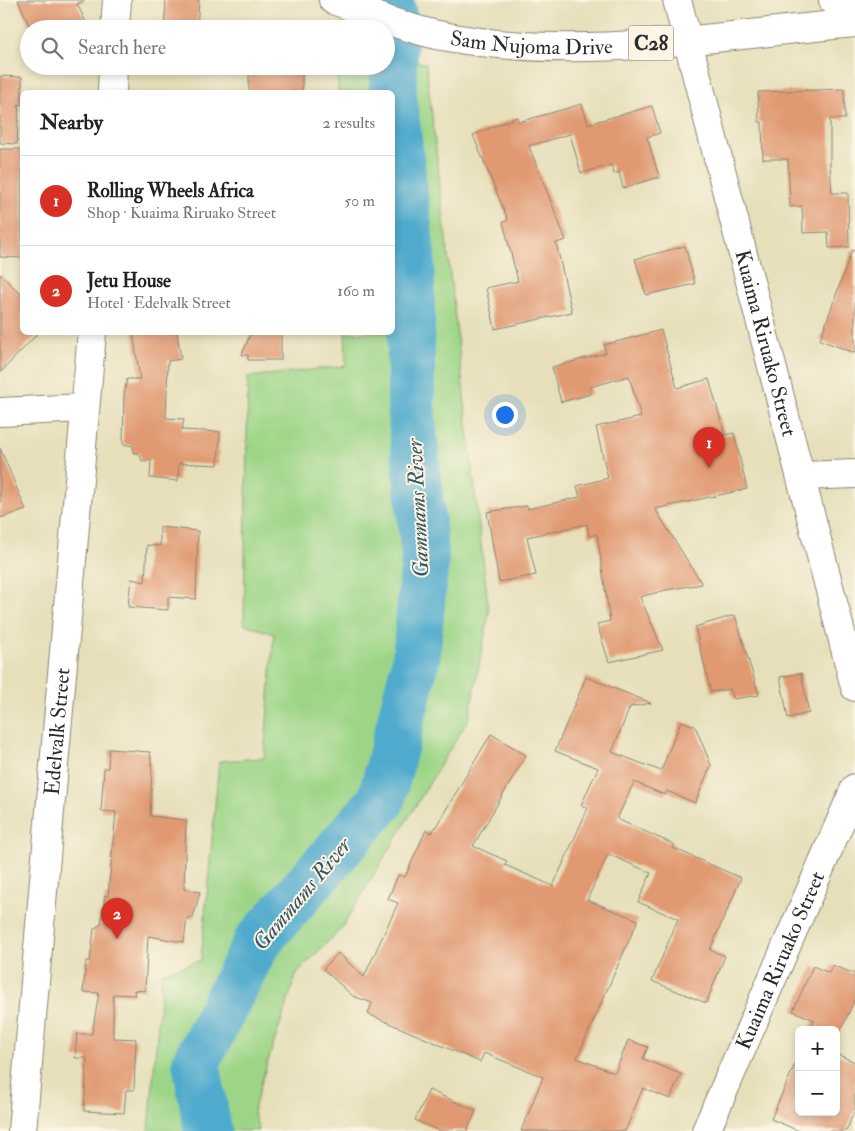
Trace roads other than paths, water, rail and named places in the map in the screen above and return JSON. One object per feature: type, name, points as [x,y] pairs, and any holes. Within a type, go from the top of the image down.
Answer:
[{"type":"main road","points":[[116,20],[117,0]]},
{"type":"main road","name":"Sam Nujoma Drive","points":[[333,0],[390,20]]},
{"type":"main road","name":"Kuaima Riruako Street","points":[[676,0],[855,682]]},
{"type":"main road","points":[[833,0],[855,4]]},
{"type":"main road","name":"Sam Nujoma Drive","points":[[395,22],[447,37],[504,45],[564,47],[688,42],[855,23]]},
{"type":"main road","points":[[112,90],[113,75]]},
{"type":"main road","name":"Edelvalk Street","points":[[22,1131],[92,335]]},
{"type":"main road","points":[[0,412],[84,408]]},
{"type":"main road","points":[[801,476],[855,474]]},
{"type":"main road","name":"Kuaima Riruako Street","points":[[706,1131],[855,788]]},
{"type":"waterway","name":"Gammams River","points":[[390,0],[394,20]]},
{"type":"waterway","name":"Gammams River","points":[[393,75],[393,90]]},
{"type":"waterway","name":"Gammams River","points":[[208,1131],[196,1062],[257,942],[381,801],[416,659],[425,558],[411,409],[411,255],[395,113]]},
{"type":"place","name":"Rolling Wheels Africa","points":[[709,468]]},
{"type":"place","name":"Jetu House","points":[[117,939]]}]
